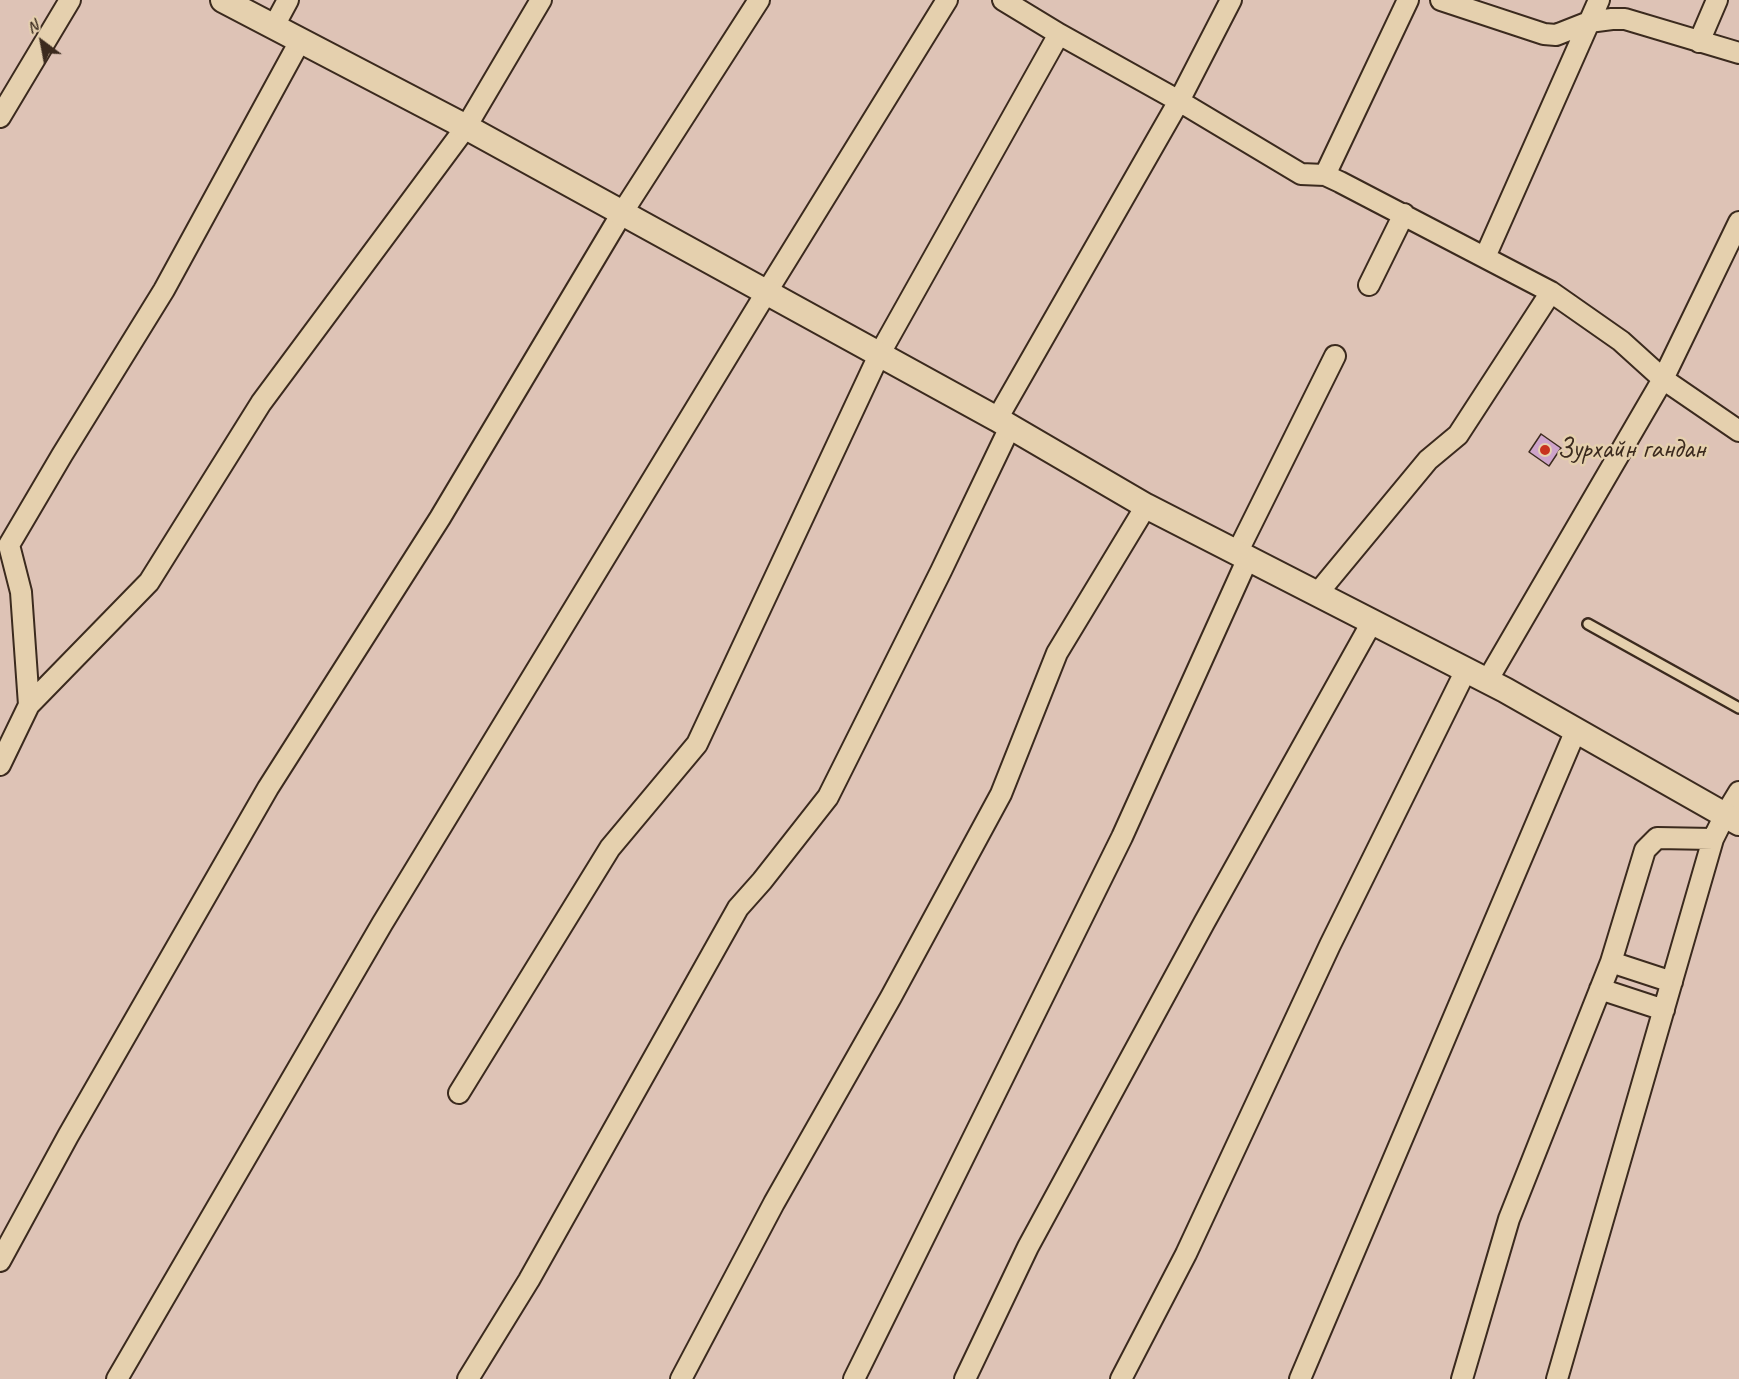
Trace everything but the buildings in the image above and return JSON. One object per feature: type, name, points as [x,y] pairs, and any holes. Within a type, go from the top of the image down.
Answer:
[{"type":"street","points":[[0,117],[70,0]]},
{"type":"street","points":[[224,0],[466,127],[1003,423],[1146,506],[1487,681],[1732,819]]},
{"type":"street","points":[[274,27],[288,0]]},
{"type":"street","points":[[0,765],[29,705],[149,582],[261,403],[466,127],[541,0]]},
{"type":"street","points":[[0,1261],[74,1126],[268,788],[440,518],[622,213],[759,0]]},
{"type":"street","points":[[117,1379],[382,924],[947,0]]},
{"type":"street","points":[[1003,0],[1301,174],[1325,175],[1551,292],[1621,341],[1664,379],[1739,431]]},
{"type":"street","points":[[468,1379],[529,1280],[738,908],[828,797],[941,571],[1003,423],[1232,0]]},
{"type":"street","points":[[1325,175],[1408,0]]},
{"type":"street","points":[[1441,0],[1544,34],[1556,35],[1589,22],[1625,20],[1739,53]]},
{"type":"street","points":[[1485,258],[1599,0]]},
{"type":"street","points":[[1699,42],[1718,0]]},
{"type":"street","points":[[459,1093],[610,848],[697,744],[879,355],[1059,33]]},
{"type":"street","points":[[29,705],[21,592],[9,545],[164,290],[300,40]]},
{"type":"street","points":[[1369,285],[1404,214]]},
{"type":"street","points":[[1487,681],[1664,379],[1739,222]]},
{"type":"street","points":[[1317,594],[1428,460],[1458,435],[1551,292]]},
{"type":"street","points":[[854,1379],[1122,837],[1243,555],[1335,356]]},
{"type":"street","points":[[681,1379],[774,1203],[891,997],[1001,794],[1057,654],[1146,506]]},
{"type":"street","points":[[965,1379],[1028,1247],[1204,923],[1372,622]]},
{"type":"street","points":[[1121,1379],[1186,1254],[1330,945],[1466,670]]},
{"type":"street","points":[[1300,1379],[1576,730]]},
{"type":"street","points":[[1557,1379],[1713,839],[1732,819],[1739,792]]},
{"type":"street","points":[[1462,1379],[1509,1219],[1611,962],[1645,850],[1657,838],[1713,839]]},
{"type":"street","points":[[1611,962],[1672,982]]},
{"type":"street","points":[[1600,989],[1664,1010]]},
{"type":"lane","points":[[1588,624],[1739,708]]},
{"type":"place","name":"Зурхайн гандан","points":[[1545,450]]}]
